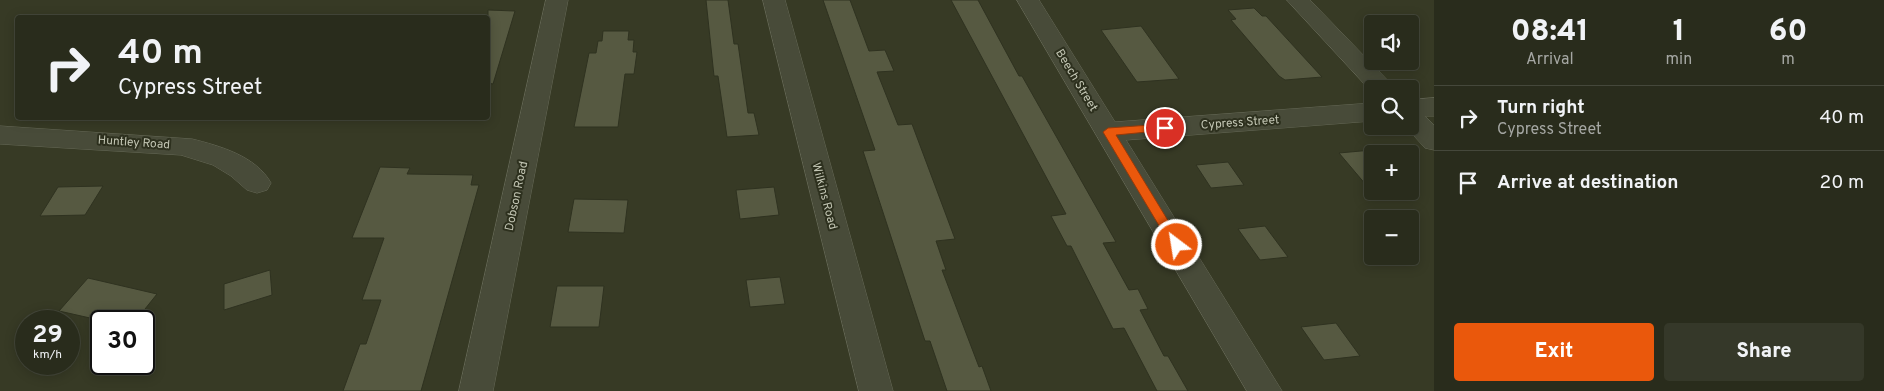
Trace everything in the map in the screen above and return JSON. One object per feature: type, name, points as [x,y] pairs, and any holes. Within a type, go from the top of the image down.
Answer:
[{"type":"street","name":"Dobson Road","points":[[476,391],[557,0]]},
{"type":"street","name":"Wilkins Road","points":[[774,0],[876,391]]},
{"type":"street","name":"Beech Street","points":[[1028,0],[1265,391]]},
{"type":"street","points":[[1298,0],[1375,80]]},
{"type":"street","points":[[1419,108],[1434,107]]},
{"type":"street","name":"Cypress Street","points":[[1108,132],[1364,113]]},
{"type":"street","points":[[1419,125],[1434,141]]},
{"type":"street","name":"Huntley Road","points":[[0,135],[142,142],[198,149],[241,168],[257,184]]},
{"type":"building","points":[[706,0],[728,0],[734,44],[738,44],[748,113],[754,113],[759,135],[727,137],[718,76],[714,76]]},
{"type":"building","points":[[823,0],[850,0],[869,51],[885,50],[894,71],[877,72],[898,125],[912,124],[955,239],[936,241],[946,270],[942,270],[979,367],[982,366],[991,391],[947,391],[930,341],[925,341],[863,151],[875,150]]},
{"type":"building","points":[[951,0],[978,0],[1019,76],[1022,76],[1116,242],[1103,243],[1129,290],[1138,289],[1148,309],[1140,310],[1164,356],[1168,356],[1188,391],[1157,391],[1124,328],[1113,329],[1071,246],[1067,246],[1051,216],[1066,214]]},
{"type":"building","points":[[1254,8],[1262,16],[1266,16],[1322,77],[1285,80],[1279,76],[1231,20],[1236,19],[1228,10]]},
{"type":"building","points":[[488,10],[515,11],[493,84],[490,83],[490,15],[488,15]]},
{"type":"building","points":[[1141,26],[1179,79],[1137,82],[1101,30]]},
{"type":"building","points":[[603,31],[629,31],[628,40],[634,40],[633,52],[637,52],[634,74],[625,74],[618,127],[574,127],[589,53],[596,53],[598,41],[602,41]]},
{"type":"building","points":[[1364,151],[1364,183],[1339,153]]},
{"type":"building","points":[[1228,162],[1244,185],[1211,188],[1196,165]]},
{"type":"building","points":[[380,167],[410,168],[407,174],[473,175],[471,185],[479,185],[421,391],[343,391],[360,344],[366,344],[381,300],[362,300],[384,238],[352,238]]},
{"type":"building","points":[[103,186],[85,215],[40,216],[58,187]]},
{"type":"building","points":[[774,187],[779,215],[740,219],[736,190]]},
{"type":"building","points":[[574,199],[628,200],[624,233],[568,232]]},
{"type":"building","points":[[1265,226],[1288,257],[1260,260],[1238,229]]},
{"type":"building","points":[[270,270],[272,295],[224,310],[224,284]]},
{"type":"building","points":[[780,277],[785,304],[750,307],[746,280]]},
{"type":"building","points":[[88,278],[157,294],[144,310],[90,310],[90,318],[80,316],[80,310],[60,310]]},
{"type":"building","points":[[557,286],[604,286],[599,327],[550,327]]},
{"type":"building","points":[[1336,323],[1360,356],[1324,360],[1301,327]]},
{"type":"route","points":[[1165,128],[1108,132],[1177,245]]}]
